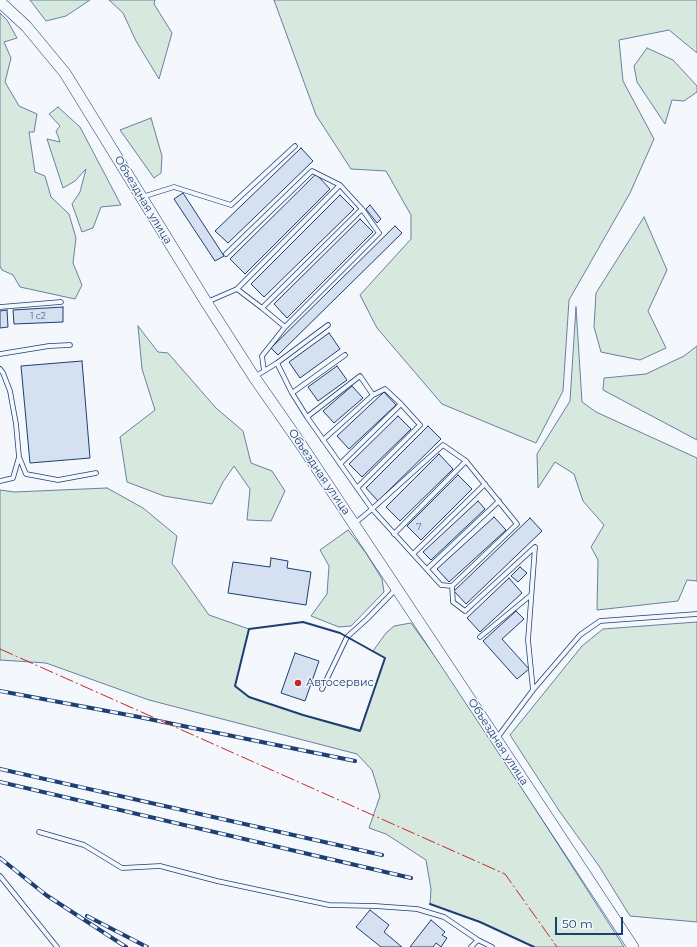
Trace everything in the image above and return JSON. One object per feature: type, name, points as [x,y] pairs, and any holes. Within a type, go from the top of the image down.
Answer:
[{"type":"main road","name":"Объездная улица","points":[[0,2],[26,26],[65,73],[206,302],[259,374],[300,443],[633,947]]},
{"type":"lane","points":[[142,197],[174,187],[230,205],[294,146]]},
{"type":"lane","points":[[226,254],[312,171],[340,185],[362,209],[378,233],[285,326],[262,356],[259,374]]},
{"type":"lane","points":[[206,302],[237,289],[340,185]]},
{"type":"lane","points":[[262,308],[362,209]]},
{"type":"lane","points":[[237,289],[285,326]]},
{"type":"lane","points":[[0,307],[61,302]]},
{"type":"lane","points":[[259,374],[277,363],[328,325]]},
{"type":"lane","points":[[0,354],[49,346],[70,345]]},
{"type":"lane","points":[[292,393],[345,355]]},
{"type":"lane","points":[[277,363],[292,393],[307,417],[372,509],[440,585],[452,586],[517,524],[466,461],[443,445],[372,509],[354,524]]},
{"type":"lane","points":[[0,369],[10,391],[16,424],[19,457],[26,474],[58,480],[96,473]]},
{"type":"lane","points":[[307,417],[360,376],[373,395]]},
{"type":"lane","points":[[323,440],[373,395],[385,389],[420,425],[357,488]]},
{"type":"lane","points":[[340,464],[401,404]]},
{"type":"lane","points":[[0,481],[13,478],[19,457]]},
{"type":"lane","points":[[394,534],[466,461]]},
{"type":"lane","points":[[413,554],[485,484]]},
{"type":"lane","points":[[427,569],[499,501]]},
{"type":"lane","points":[[452,586],[453,602],[465,611],[535,547],[528,640],[533,690]]},
{"type":"lane","points":[[322,689],[347,637],[367,619],[396,588]]},
{"type":"lane","points":[[480,637],[532,595]]},
{"type":"lane","points":[[496,739],[533,690],[580,635],[600,621],[697,614]]},
{"type":"lane","points":[[39,832],[84,846],[122,868],[160,866],[217,881],[329,905],[417,909],[444,917],[478,940],[492,947]]},
{"type":"lane","points":[[0,876],[57,947]]},
{"type":"lane","points":[[471,947],[478,940]]},
{"type":"shaded area","points":[[30,0],[90,0],[66,16],[46,21]]},
{"type":"shaded area","points":[[109,0],[155,0],[154,4],[172,33],[159,79],[136,41],[123,13]]},
{"type":"shaded area","points":[[274,0],[697,0],[697,53],[669,30],[619,40],[623,81],[654,139],[630,193],[569,300],[563,391],[536,443],[442,404],[377,328],[360,295],[411,239],[411,215],[386,171],[351,169],[316,115]]},
{"type":"shaded area","points":[[0,13],[7,20],[17,38],[4,42],[11,58],[5,82],[19,106],[37,114],[34,132],[29,132],[35,172],[45,176],[51,197],[69,214],[76,238],[73,263],[82,285],[75,299],[20,287],[13,275],[2,270],[0,266]]},
{"type":"shaded area","points":[[647,48],[673,60],[697,86],[697,92],[684,101],[672,100],[665,124],[637,82],[634,66]]},
{"type":"shaded area","points":[[58,107],[80,127],[121,205],[101,207],[93,228],[82,232],[72,204],[80,192],[86,169],[75,181],[63,188],[47,139],[60,142],[56,131],[60,126],[49,114]]},
{"type":"shaded area","points":[[151,118],[162,156],[161,173],[154,178],[120,130]]},
{"type":"shaded area","points":[[644,217],[667,270],[648,311],[666,348],[640,360],[601,352],[594,327],[596,293]]},
{"type":"shaded area","points":[[576,307],[582,402],[596,412],[697,458],[697,581],[687,580],[678,601],[597,610],[598,560],[591,547],[604,525],[583,501],[574,474],[555,462],[538,488],[537,454],[570,401]]},
{"type":"shaded area","points":[[138,326],[158,352],[168,353],[216,408],[243,431],[251,463],[272,471],[285,491],[271,521],[247,520],[250,489],[234,466],[223,482],[212,504],[164,496],[127,482],[120,437],[155,410],[142,369]]},
{"type":"shaded area","points":[[697,346],[697,440],[603,390],[604,378],[646,374],[684,356]]},
{"type":"shaded area","points":[[107,488],[143,508],[177,536],[172,563],[209,615],[249,629],[235,686],[249,697],[303,715],[360,730],[385,658],[373,651],[386,633],[394,626],[411,623],[455,684],[624,947],[534,947],[480,922],[430,904],[431,889],[426,860],[386,834],[369,828],[380,796],[372,770],[357,754],[149,700],[46,663],[0,660],[0,490],[14,492]]},
{"type":"shaded area","points":[[348,530],[366,553],[382,579],[384,592],[351,626],[339,627],[311,616],[327,594],[329,566],[320,550]]},
{"type":"shaded area","points":[[697,622],[697,922],[630,916],[599,866],[560,812],[510,735],[582,646],[603,629]]},
{"type":"building","points":[[301,148],[313,161],[228,243],[215,231]]},
{"type":"building","points":[[316,174],[330,189],[245,274],[230,259]]},
{"type":"building","points":[[183,193],[224,256],[215,261],[174,199]]},
{"type":"building","points":[[340,195],[354,209],[264,297],[251,284]]},
{"type":"building","points":[[370,205],[381,219],[377,223],[366,209]]},
{"type":"building","points":[[360,219],[373,232],[287,318],[274,304]]},
{"type":"building","points":[[395,226],[402,233],[278,355],[271,348]]},
{"type":"building","points":[[63,307],[63,322],[14,324],[13,310]]},
{"type":"building","points":[[7,310],[8,327],[0,328],[0,311]]},
{"type":"building","points":[[329,333],[340,349],[300,378],[289,362]]},
{"type":"building","points":[[82,361],[90,458],[30,463],[21,366]]},
{"type":"building","points":[[337,366],[347,380],[318,401],[308,387]]},
{"type":"building","points":[[352,386],[363,398],[334,423],[323,411]]},
{"type":"building","points":[[384,392],[396,405],[349,449],[337,436]]},
{"type":"building","points":[[398,416],[411,429],[362,477],[349,464]]},
{"type":"building","points":[[428,426],[441,439],[378,501],[366,488]]},
{"type":"building","points":[[439,454],[453,469],[400,521],[386,507]]},
{"type":"building","points":[[458,475],[472,489],[421,540],[407,526]]},
{"type":"building","points":[[478,501],[485,509],[431,560],[423,552]]},
{"type":"building","points":[[494,517],[506,530],[449,582],[437,569]]},
{"type":"building","points":[[530,518],[542,531],[466,604],[454,591]]},
{"type":"building","points":[[271,558],[288,561],[287,568],[311,572],[306,605],[228,593],[233,562],[270,567]]},
{"type":"building","points":[[520,567],[527,573],[518,582],[511,576]]},
{"type":"building","points":[[509,578],[522,593],[480,632],[467,618]]},
{"type":"building","points":[[516,611],[524,619],[502,639],[529,669],[517,679],[483,641]]},
{"type":"building","points":[[295,653],[319,661],[305,701],[281,693]]},
{"type":"building","points":[[370,910],[389,925],[384,932],[402,947],[381,947],[356,927]]},
{"type":"building","points":[[431,920],[445,932],[442,935],[447,938],[441,947],[436,943],[433,947],[410,947]]},
{"type":"railway","points":[[0,691],[139,717],[355,761]]},
{"type":"railway","points":[[0,769],[382,855]]},
{"type":"railway","points":[[0,782],[411,878]]},
{"type":"railway","points":[[0,858],[46,895],[126,947]]},
{"type":"railway","points":[[87,916],[147,947]]},
{"type":"wall","points":[[303,622],[340,633],[385,658],[360,731],[303,715],[249,697],[235,686],[249,629],[303,622]]},
{"type":"wall","points":[[430,904],[480,922],[534,947]]},
{"type":"power","points":[[0,649],[505,874],[557,947]]},
{"type":"place","name":"Автосервис","points":[[298,683]]}]
